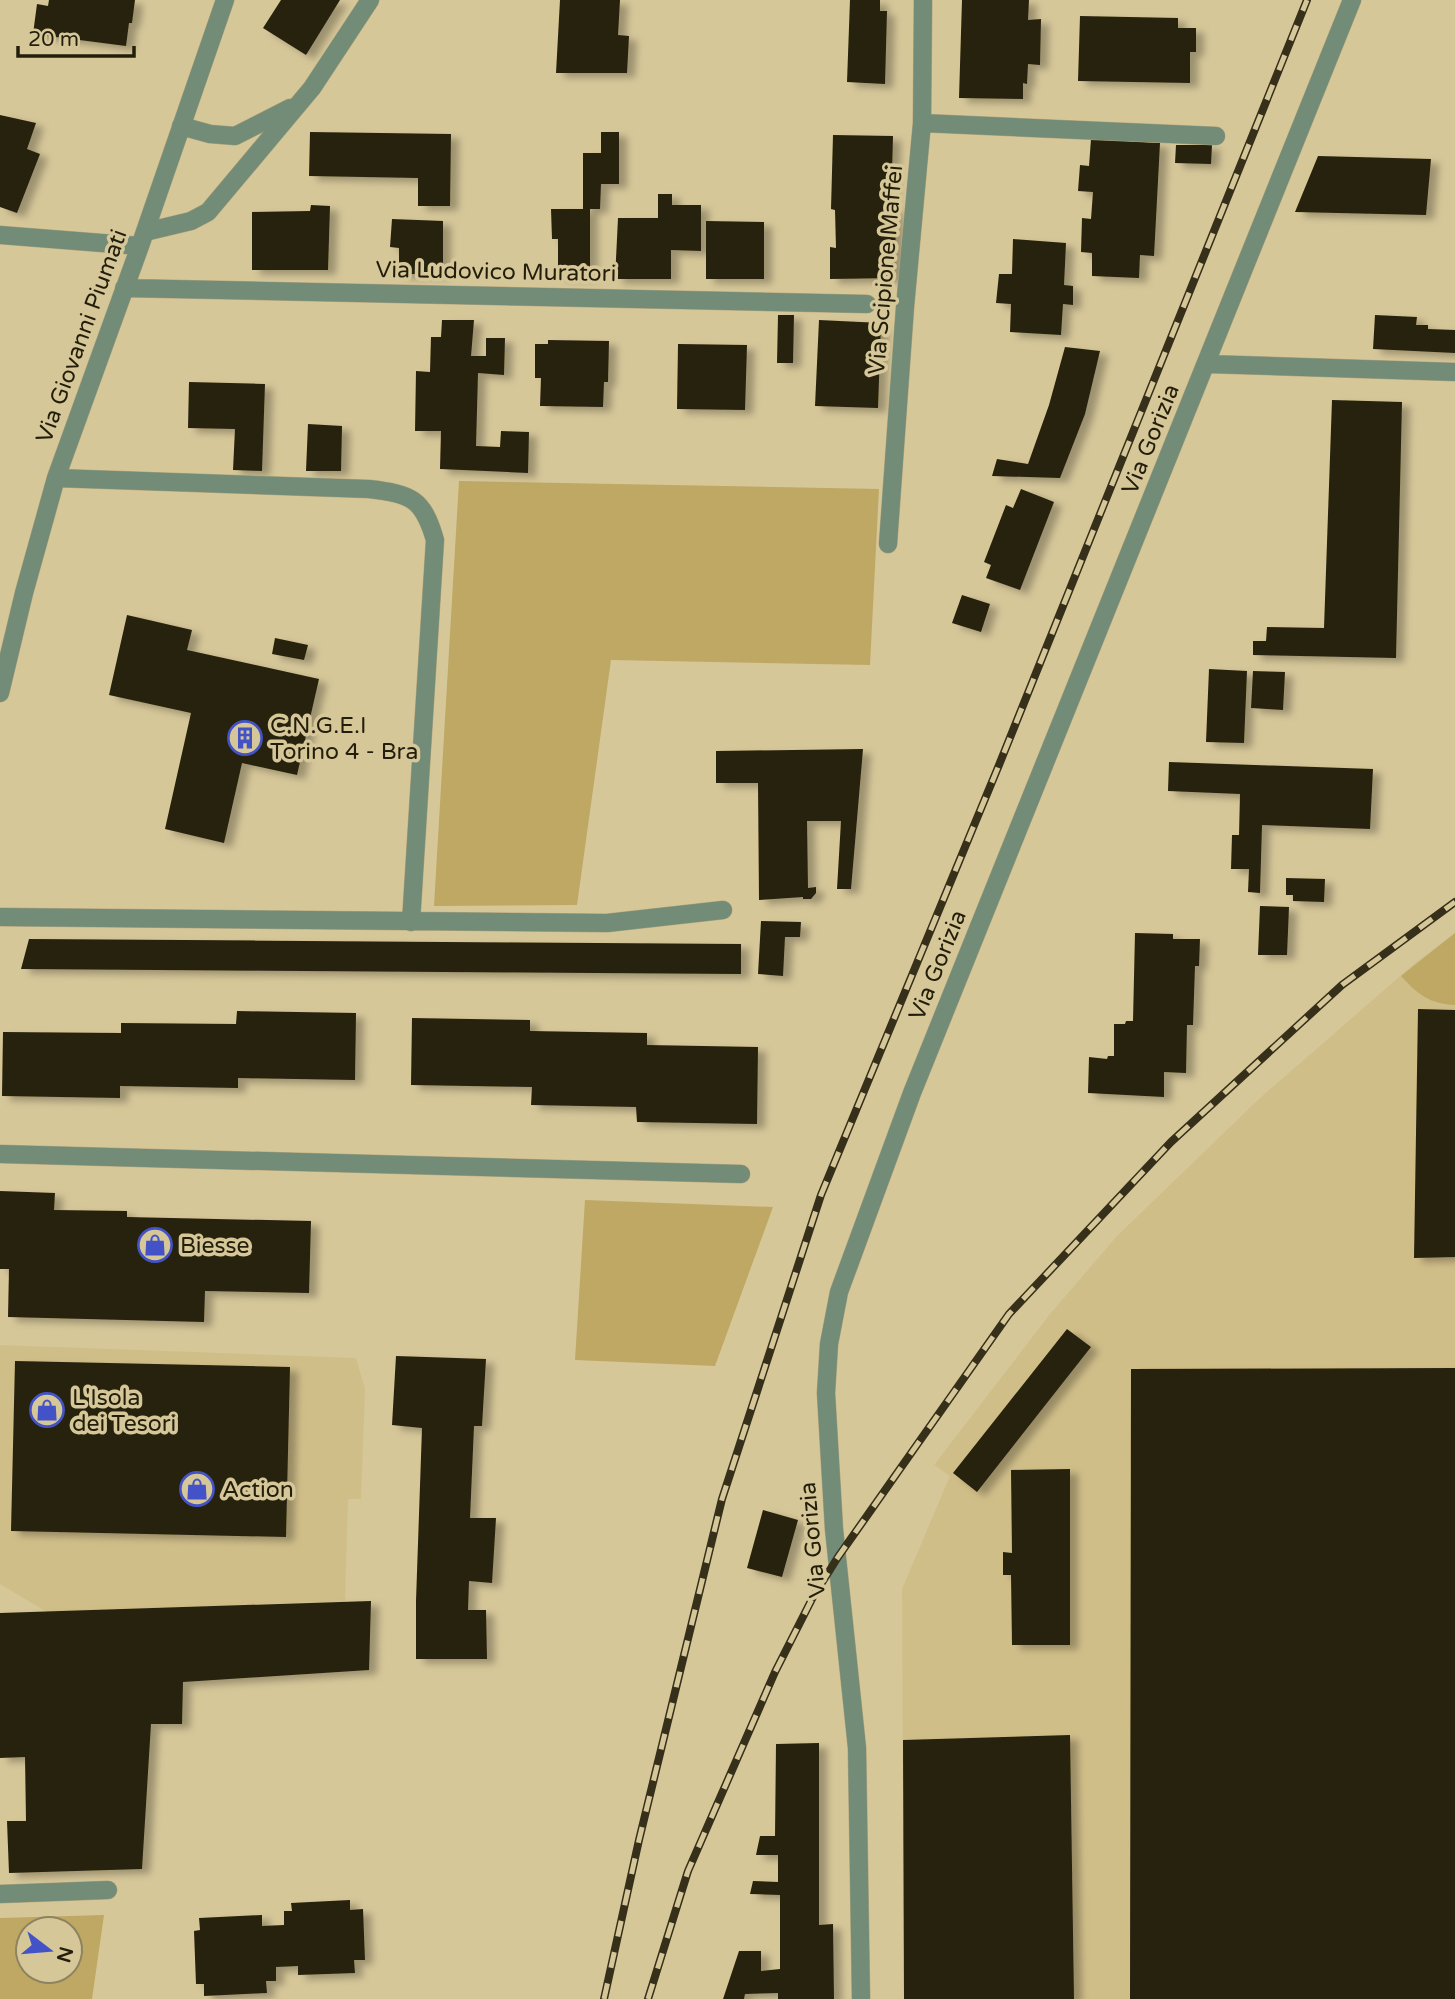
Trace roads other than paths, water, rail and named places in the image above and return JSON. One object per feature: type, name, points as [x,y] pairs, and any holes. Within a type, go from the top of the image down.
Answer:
[{"type":"street","name":"Via Giovanni Piumati","points":[[0,693],[23,593],[56,478],[143,239],[225,0]]},
{"type":"street","points":[[0,235],[143,239],[208,212],[312,88],[370,0]]},
{"type":"street","name":"Via Scipione Maffei","points":[[888,544],[905,307],[922,123],[923,0]]},
{"type":"street","name":"Via Gorizia","points":[[860,1999],[857,1748],[834,1529],[826,1393],[828,1344],[839,1292],[912,1093],[1352,0]]},
{"type":"street","points":[[181,126],[210,135],[235,136],[296,105]]},
{"type":"street","points":[[922,123],[1216,136]]},
{"type":"street","name":"Via Ludovico Muratori","points":[[124,288],[867,304]]},
{"type":"street","points":[[1207,364],[1455,372]]},
{"type":"street","points":[[56,478],[369,489],[393,492],[413,500],[428,514],[435,540],[411,922]]},
{"type":"street","points":[[0,917],[607,923],[723,910]]},
{"type":"street","points":[[0,1154],[741,1174]]},
{"type":"street","points":[[0,1894],[108,1889]]},
{"type":"railway","points":[[604,1999],[639,1840],[722,1499],[821,1195],[999,765],[1307,0]]},
{"type":"railway","points":[[648,1999],[688,1871],[775,1672],[813,1597],[838,1557],[1009,1314],[1171,1142],[1342,985],[1455,902]]},
{"type":"place","name":"C.N.G.E.I Torino 4 - Bra","points":[[245,738]]},
{"type":"place","name":"Biesse","points":[[155,1245]]},
{"type":"place","name":"L'Isola dei Tesori","points":[[47,1410]]},
{"type":"place","name":"Action","points":[[197,1489]]}]
